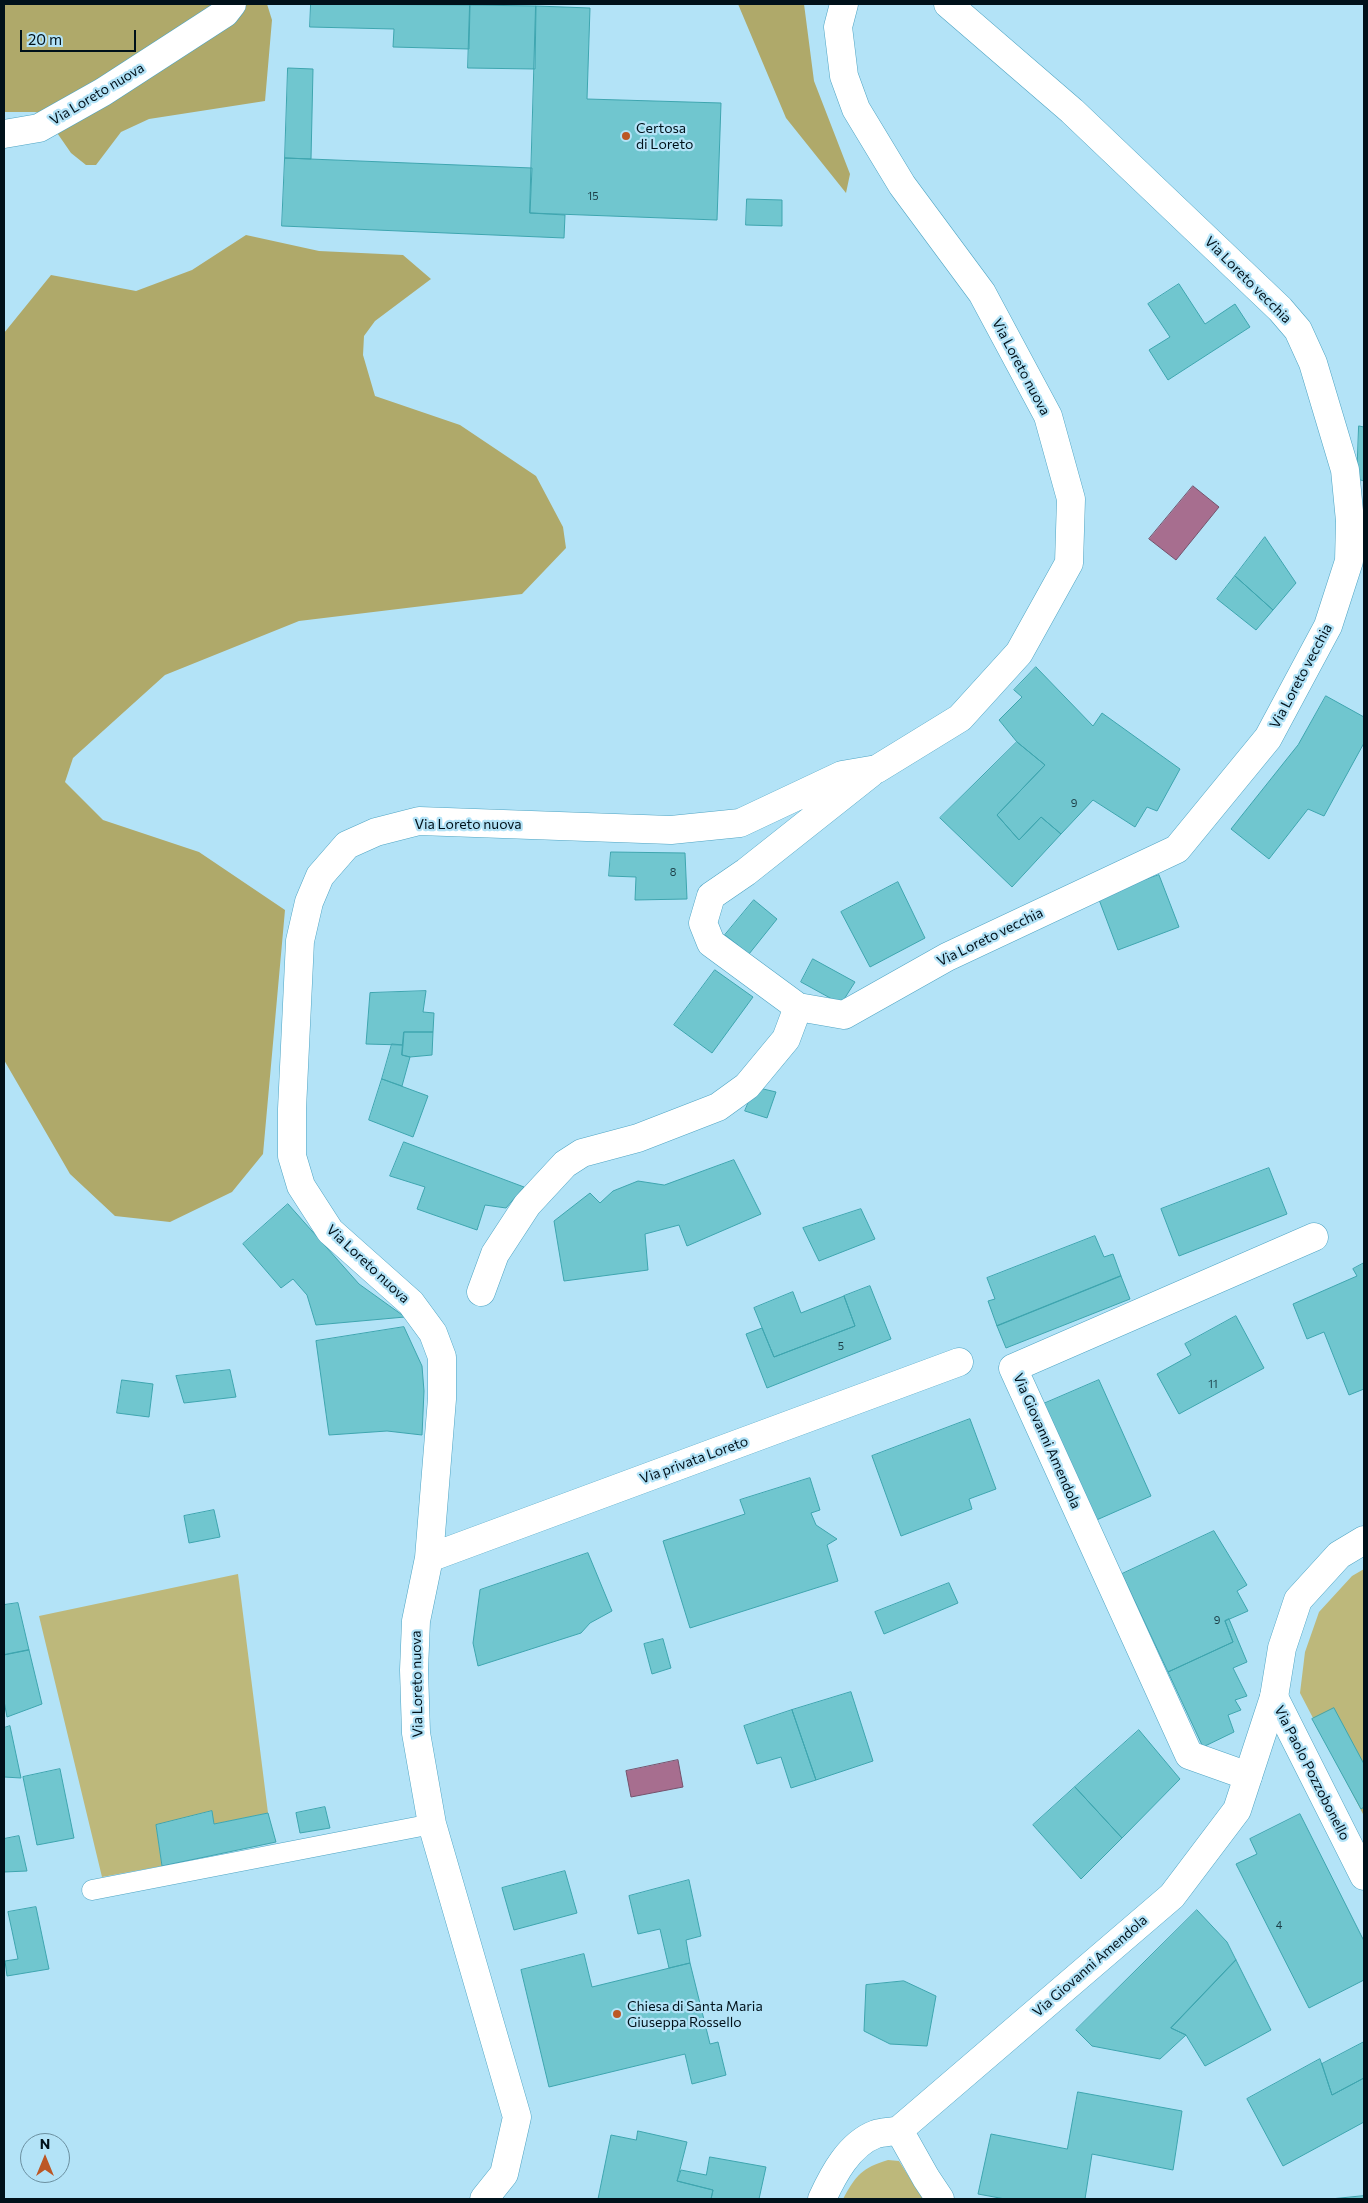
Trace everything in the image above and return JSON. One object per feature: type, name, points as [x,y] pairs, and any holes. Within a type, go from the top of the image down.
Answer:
[{"type":"street","name":"Via Loreto nuova","points":[[4,134],[39,128],[95,97],[225,12],[232,4]]},
{"type":"street","name":"Via Loreto nuova","points":[[484,2199],[504,2174],[517,2117],[432,1824],[416,1733],[414,1670],[416,1621],[428,1558],[442,1398],[442,1357],[433,1333],[411,1303],[330,1231],[301,1186],[292,1156],[292,1109],[300,941],[309,902],[320,876],[347,845],[376,832],[419,821],[671,830],[740,823],[842,775],[877,769],[960,718],[1018,653],[1069,562],[1071,499],[1048,416],[982,293],[902,185],[856,109],[844,76],[838,27],[844,4]]},
{"type":"street","name":"Via Loreto vecchia","points":[[877,769],[746,872],[711,896],[703,923],[711,942],[798,1007],[844,1015],[947,957],[1177,849],[1268,738],[1328,626],[1349,561],[1350,521],[1345,470],[1313,363],[1298,330],[1280,309],[1072,111],[948,4]]},
{"type":"street","points":[[481,1292],[495,1254],[526,1205],[565,1164],[582,1153],[638,1138],[718,1107],[747,1086],[786,1038],[798,1007]]},
{"type":"street","name":"Via Giovanni Amendola","points":[[1248,1776],[1189,1755],[1014,1368],[1314,1237]]},
{"type":"street","name":"Via privata Loreto","points":[[428,1558],[959,1362]]},
{"type":"street","name":"Via Giovanni Amendola","points":[[899,2130],[1172,1896],[1237,1810],[1274,1697],[1282,1648],[1298,1600],[1338,1555],[1364,1540]]},
{"type":"street","name":"Via Paolo Pozzobonello","points":[[1274,1697],[1364,1876]]},
{"type":"street","points":[[822,2199],[834,2171],[854,2149],[875,2135],[899,2130],[940,2199]]},
{"type":"lane","points":[[92,1890],[432,1824]]},
{"type":"shaded area","points":[[4,4],[267,4],[272,20],[265,101],[149,119],[121,132],[96,165],[86,165],[71,153],[44,114],[35,112],[4,112]]},
{"type":"shaded area","points":[[738,4],[804,4],[814,81],[850,174],[846,193],[786,118]]},
{"type":"shaded area","points":[[246,235],[319,251],[403,255],[431,279],[375,321],[364,336],[363,355],[375,396],[460,425],[536,476],[563,527],[566,548],[522,594],[299,621],[165,675],[73,758],[65,782],[103,820],[199,852],[285,910],[263,1154],[232,1192],[170,1222],[115,1216],[70,1174],[4,1060],[4,333],[51,275],[136,291],[192,270]]},
{"type":"shaded area","points":[[1193,486],[1219,507],[1176,560],[1149,539]]},
{"type":"shaded area","points":[[1364,1569],[1364,1816],[1300,1693],[1305,1652],[1319,1612],[1352,1576]]},
{"type":"shaded area","points":[[238,1574],[268,1813],[214,1824],[211,1811],[156,1825],[162,1866],[102,1877],[39,1616]]},
{"type":"shaded area","points":[[678,1760],[683,1787],[631,1797],[626,1771]]},
{"type":"shaded area","points":[[888,2160],[899,2161],[923,2199],[843,2199],[856,2178],[872,2166]]},
{"type":"building","points":[[311,4],[470,5],[469,49],[393,47],[394,29],[310,27]]},
{"type":"building","points":[[470,5],[536,6],[535,69],[468,68]]},
{"type":"building","name":"Certosa di Loreto","points":[[536,6],[590,8],[587,99],[721,103],[717,220],[530,213]]},
{"type":"building","points":[[288,68],[313,69],[311,159],[285,158]]},
{"type":"building","points":[[285,158],[532,168],[530,213],[565,215],[564,238],[282,226]]},
{"type":"building","points":[[747,199],[782,200],[782,226],[746,225]]},
{"type":"building","points":[[1179,284],[1205,324],[1235,304],[1250,327],[1168,380],[1149,350],[1170,337],[1148,304]]},
{"type":"building","points":[[1359,426],[1364,427],[1364,481],[1357,479]]},
{"type":"building","points":[[1265,537],[1296,583],[1273,610],[1235,576]]},
{"type":"building","points":[[1235,576],[1273,610],[1256,630],[1217,599]]},
{"type":"building","points":[[1036,667],[1093,726],[1102,713],[1180,769],[1157,811],[1147,807],[1135,827],[1093,800],[1061,834],[1041,817],[1019,840],[997,815],[1045,765],[1017,742],[999,720],[1022,697],[1014,690]]},
{"type":"building","points":[[1326,696],[1364,717],[1364,743],[1324,816],[1308,809],[1269,859],[1231,829],[1298,745]]},
{"type":"building","points":[[1017,742],[1045,765],[997,815],[1019,840],[1041,817],[1061,834],[1012,887],[940,818]]},
{"type":"building","points":[[611,852],[685,853],[687,899],[635,900],[636,877],[609,876]]},
{"type":"building","points":[[1159,875],[1179,927],[1118,950],[1098,897]]},
{"type":"building","points":[[898,882],[925,938],[870,967],[841,912]]},
{"type":"building","points":[[754,900],[777,919],[749,954],[725,935]]},
{"type":"building","points":[[813,959],[855,982],[841,1004],[801,982]]},
{"type":"building","points":[[715,970],[753,997],[712,1053],[674,1025]]},
{"type":"building","points":[[426,991],[423,1012],[434,1013],[433,1032],[404,1032],[403,1045],[366,1044],[370,993]]},
{"type":"building","points":[[404,1032],[433,1032],[432,1055],[410,1057],[402,1055]]},
{"type":"building","points":[[392,1044],[403,1045],[402,1055],[410,1057],[402,1086],[382,1079]]},
{"type":"building","points":[[382,1079],[428,1096],[413,1137],[369,1120]]},
{"type":"building","points":[[755,1087],[776,1092],[767,1118],[745,1111]]},
{"type":"building","points":[[404,1142],[524,1187],[506,1208],[485,1205],[477,1230],[417,1209],[425,1187],[390,1176]]},
{"type":"building","points":[[734,1160],[761,1214],[687,1246],[679,1225],[645,1234],[648,1270],[564,1281],[554,1221],[590,1193],[600,1203],[613,1191],[638,1181],[664,1185]]},
{"type":"building","points":[[1269,1168],[1287,1214],[1179,1256],[1161,1209]]},
{"type":"building","points":[[288,1204],[359,1284],[405,1317],[316,1325],[307,1295],[293,1279],[281,1288],[243,1244]]},
{"type":"building","points":[[861,1209],[875,1239],[819,1261],[803,1228]]},
{"type":"building","points":[[1095,1236],[1104,1257],[1113,1254],[1121,1276],[997,1326],[988,1301],[995,1299],[987,1278]]},
{"type":"building","points":[[1364,1263],[1364,1389],[1349,1395],[1324,1332],[1307,1339],[1293,1304],[1357,1276],[1353,1269]]},
{"type":"building","points":[[1121,1276],[1130,1299],[1006,1348],[997,1326]]},
{"type":"building","points":[[870,1286],[891,1339],[767,1388],[746,1334],[762,1328],[774,1357],[855,1326],[844,1296]]},
{"type":"building","points":[[793,1292],[801,1313],[844,1296],[855,1326],[774,1357],[754,1308]]},
{"type":"building","points":[[1236,1316],[1264,1368],[1179,1414],[1157,1374],[1191,1355],[1185,1344]]},
{"type":"building","points":[[404,1327],[422,1366],[424,1391],[422,1435],[387,1431],[329,1435],[316,1341]]},
{"type":"building","points":[[230,1370],[236,1397],[184,1403],[176,1376]]},
{"type":"building","points":[[122,1380],[153,1384],[149,1417],[117,1413]]},
{"type":"building","points":[[1099,1380],[1151,1496],[1092,1522],[1041,1405]]},
{"type":"building","points":[[970,1419],[996,1489],[969,1499],[972,1509],[901,1536],[872,1456]]},
{"type":"building","points":[[810,1478],[820,1510],[811,1513],[816,1525],[837,1539],[827,1545],[838,1581],[690,1628],[663,1541],[745,1514],[740,1500]]},
{"type":"building","points":[[214,1510],[220,1537],[189,1543],[184,1516]]},
{"type":"building","points":[[1214,1531],[1247,1585],[1237,1591],[1248,1611],[1225,1621],[1233,1642],[1168,1672],[1122,1574]]},
{"type":"building","points":[[588,1553],[612,1611],[590,1623],[581,1633],[478,1666],[473,1643],[480,1590]]},
{"type":"building","points":[[949,1583],[958,1603],[884,1634],[875,1612]]},
{"type":"building","points":[[18,1603],[29,1650],[4,1655],[4,1605]]},
{"type":"building","points":[[1229,1619],[1247,1662],[1233,1668],[1247,1696],[1235,1700],[1241,1710],[1228,1715],[1234,1732],[1203,1747],[1168,1672],[1233,1642],[1225,1621]]},
{"type":"building","points":[[663,1639],[671,1668],[652,1674],[644,1644]]},
{"type":"building","points":[[29,1650],[42,1704],[7,1717],[4,1701],[4,1655]]},
{"type":"building","points":[[851,1692],[873,1761],[816,1780],[792,1710]]},
{"type":"building","points":[[1334,1708],[1364,1764],[1364,1807],[1361,1809],[1312,1719]]},
{"type":"building","points":[[792,1710],[816,1780],[791,1788],[781,1757],[757,1764],[744,1726]]},
{"type":"building","points":[[10,1726],[21,1778],[4,1777],[4,1728]]},
{"type":"building","points":[[1139,1730],[1180,1779],[1122,1838],[1075,1787]]},
{"type":"building","points":[[60,1769],[74,1838],[37,1845],[23,1777]]},
{"type":"building","points":[[1075,1787],[1122,1838],[1081,1879],[1033,1825]]},
{"type":"building","points":[[325,1807],[330,1828],[300,1833],[296,1813]]},
{"type":"building","points":[[212,1811],[214,1824],[268,1813],[276,1842],[162,1866],[156,1825]]},
{"type":"building","points":[[1300,1814],[1364,1941],[1364,1980],[1309,2008],[1236,1864],[1257,1854],[1250,1839]]},
{"type":"building","points":[[19,1836],[27,1871],[4,1872],[4,1839]]},
{"type":"building","points":[[565,1871],[577,1913],[514,1930],[502,1888]]},
{"type":"building","points":[[689,1880],[701,1936],[686,1940],[690,1963],[669,1968],[660,1929],[638,1934],[629,1896]]},
{"type":"building","points":[[36,1907],[49,1969],[7,1976],[5,1961],[18,1959],[8,1912]]},
{"type":"building","points":[[1197,1910],[1227,1942],[1236,1960],[1171,2028],[1186,2035],[1160,2059],[1092,2046],[1076,2030]]},
{"type":"building","name":"Chiesa di Santa Maria Giuseppa Rossello","points":[[584,1954],[592,1987],[690,1963],[710,2044],[718,2042],[726,2075],[692,2084],[685,2054],[549,2087],[521,1970]]},
{"type":"building","points":[[1236,1960],[1271,2030],[1205,2066],[1186,2035],[1171,2028]]},
{"type":"building","points":[[904,1981],[936,1996],[927,2046],[890,2044],[864,2031],[866,1985]]},
{"type":"building","points":[[1364,2042],[1364,2078],[1332,2095],[1322,2064]]},
{"type":"building","points":[[1320,2059],[1332,2095],[1364,2078],[1364,2122],[1283,2166],[1247,2099]]},
{"type":"building","points":[[1078,2092],[1182,2111],[1173,2170],[1092,2154],[1085,2199],[1005,2199],[978,2194],[991,2134],[1067,2149]]},
{"type":"building","points":[[638,2131],[687,2142],[677,2181],[713,2190],[711,2199],[598,2199],[611,2135],[636,2140]]},
{"type":"building","points":[[710,2157],[766,2167],[759,2199],[711,2199],[713,2190],[677,2181],[681,2170],[706,2175]]},
{"type":"building","points":[[1364,2196],[1364,2199],[1331,2199]]},
{"type":"place","name":"Certosa di Loreto","points":[[626,136]]},
{"type":"place","name":"Chiesa di Santa Maria Giuseppa Rossello","points":[[617,2014]]}]
